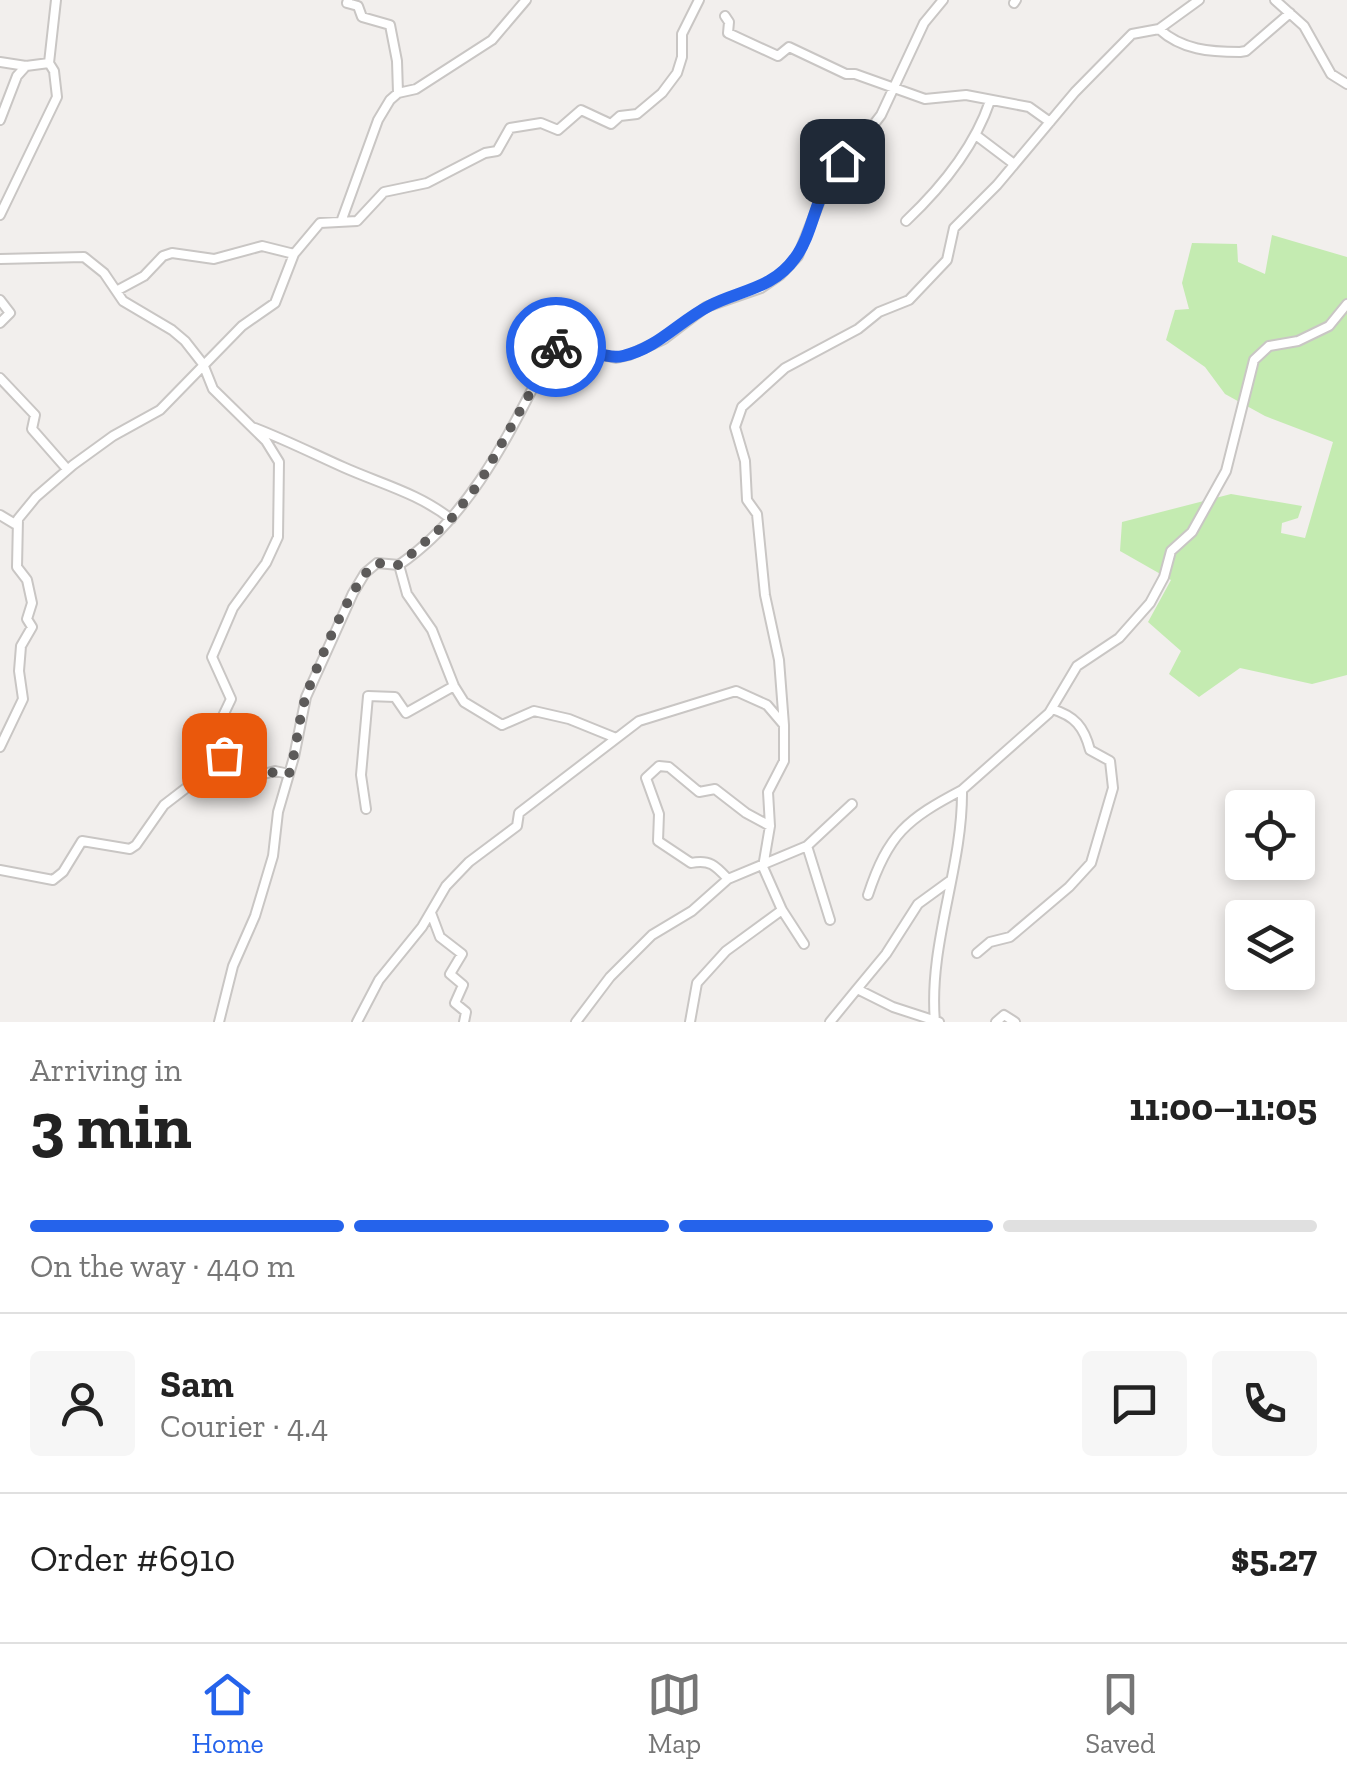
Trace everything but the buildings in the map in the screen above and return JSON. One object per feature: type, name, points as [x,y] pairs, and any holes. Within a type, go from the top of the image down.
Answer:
[{"type":"street","points":[[0,216],[57,97],[50,63],[56,0]]},
{"type":"street","points":[[342,222],[378,120],[398,93],[390,25],[362,16],[358,6],[346,4],[348,0]]},
{"type":"street","points":[[398,93],[416,89],[492,40],[526,0]]},
{"type":"street","points":[[0,515],[15,524],[36,496],[67,469],[113,436],[160,410],[242,326],[274,302],[294,254],[320,223],[357,221],[384,192],[427,183],[485,152],[497,151],[510,128],[541,122],[558,130],[581,110],[611,124],[620,116],[637,114],[662,93],[677,73],[682,34],[699,0]]},
{"type":"street","points":[[219,1022],[233,966],[255,916],[273,856],[278,812],[306,698],[353,594],[370,566],[399,565],[451,519],[480,482],[558,345],[616,358],[629,354],[664,339],[706,307],[761,288],[780,275],[798,256],[825,188],[881,116],[924,23],[943,0]]},
{"type":"street","points":[[804,944],[782,910],[762,866],[770,826],[768,792],[784,761],[784,725],[779,660],[765,594],[757,514],[747,500],[746,461],[735,427],[742,406],[785,368],[858,329],[879,312],[908,300],[947,260],[954,228],[1075,92],[1132,34],[1159,29],[1198,0]]},
{"type":"street","points":[[1275,0],[1304,26],[1331,74],[1347,84]]},
{"type":"street","points":[[1159,29],[1170,39],[1192,48],[1240,52],[1290,13]]},
{"type":"street","points":[[725,16],[728,33],[778,56],[789,48],[846,74],[926,100],[953,94],[1030,108],[1050,122]]},
{"type":"street","points":[[0,62],[26,66],[50,63]]},
{"type":"street","points":[[0,120],[16,76],[26,66]]},
{"type":"street","points":[[906,222],[930,199],[977,136],[990,101]]},
{"type":"street","points":[[977,136],[1014,164]]},
{"type":"street","points":[[118,290],[144,276],[172,252],[214,259],[262,246],[294,254]]},
{"type":"street","points":[[0,258],[84,257],[118,290],[123,302],[172,330],[203,364],[213,390],[266,442],[279,462],[278,537],[266,563],[233,608],[212,658],[231,699],[190,785],[164,805],[130,848],[82,841],[53,880],[0,870]]},
{"type":"street","points":[[0,300],[10,313],[0,323]]},
{"type":"street","points":[[868,895],[880,860],[917,813],[962,790],[1052,709],[1078,666],[1119,638],[1150,603],[1164,577],[1171,551],[1192,532],[1226,471],[1254,360],[1268,346],[1298,341],[1330,326],[1347,304]]},
{"type":"street","points":[[0,378],[35,415],[32,429],[67,469]]},
{"type":"street","points":[[251,427],[383,480],[432,504],[451,519]]},
{"type":"street","points":[[0,747],[23,699],[21,646],[32,627],[27,619],[32,603],[27,580],[17,567],[18,519]]},
{"type":"street","points":[[399,565],[407,594],[432,630],[464,702],[502,725],[534,711],[568,719],[616,738]]},
{"type":"street","points":[[366,809],[361,775],[368,696],[395,697],[406,713],[454,686]]},
{"type":"street","points":[[357,1022],[378,980],[431,913],[446,886],[469,862],[518,826],[519,814],[639,721],[736,691],[767,706],[784,725]]},
{"type":"street","points":[[977,953],[990,942],[1010,937],[1070,887],[1091,863],[1105,822],[1113,788],[1110,762],[1090,750],[1085,731],[1069,714],[1052,709]]},
{"type":"street","points":[[208,747],[260,775],[289,774]]},
{"type":"street","points":[[728,879],[716,864],[692,863],[658,841],[660,814],[646,778],[659,766],[668,767],[699,792],[715,789],[770,826]]},
{"type":"street","points":[[856,990],[937,1021],[941,943],[962,822],[962,790]]},
{"type":"street","points":[[576,1022],[610,977],[652,935],[692,912],[728,879],[807,846],[852,804]]},
{"type":"street","points":[[807,846],[830,920]]},
{"type":"street","points":[[830,1022],[886,954],[918,904],[953,877]]},
{"type":"street","points":[[690,1022],[697,983],[726,951],[782,910]]},
{"type":"street","points":[[431,913],[440,937],[462,954],[450,974],[463,986],[454,1003],[466,1012],[464,1022]]},
{"type":"street","points":[[996,1022],[1004,1015],[1015,1022]]},
{"type":"green space","points":[[1272,235],[1347,257],[1347,675],[1312,684],[1240,668],[1199,697],[1169,674],[1181,651],[1148,622],[1171,580],[1120,551],[1122,522],[1231,494],[1302,506],[1298,518],[1282,523],[1281,533],[1305,538],[1333,442],[1265,416],[1225,394],[1205,367],[1166,340],[1175,310],[1189,309],[1182,283],[1192,243],[1237,244],[1238,262],[1265,274]]},
{"type":"way so far","points":[[224,755],[260,775],[289,774],[306,698],[364,573],[376,563],[399,565],[451,519],[480,482],[556,347]]},
{"type":"route","points":[[556,347],[564,344],[616,358],[664,339],[706,307],[734,294],[761,288],[798,256],[825,188],[842,161]]}]
